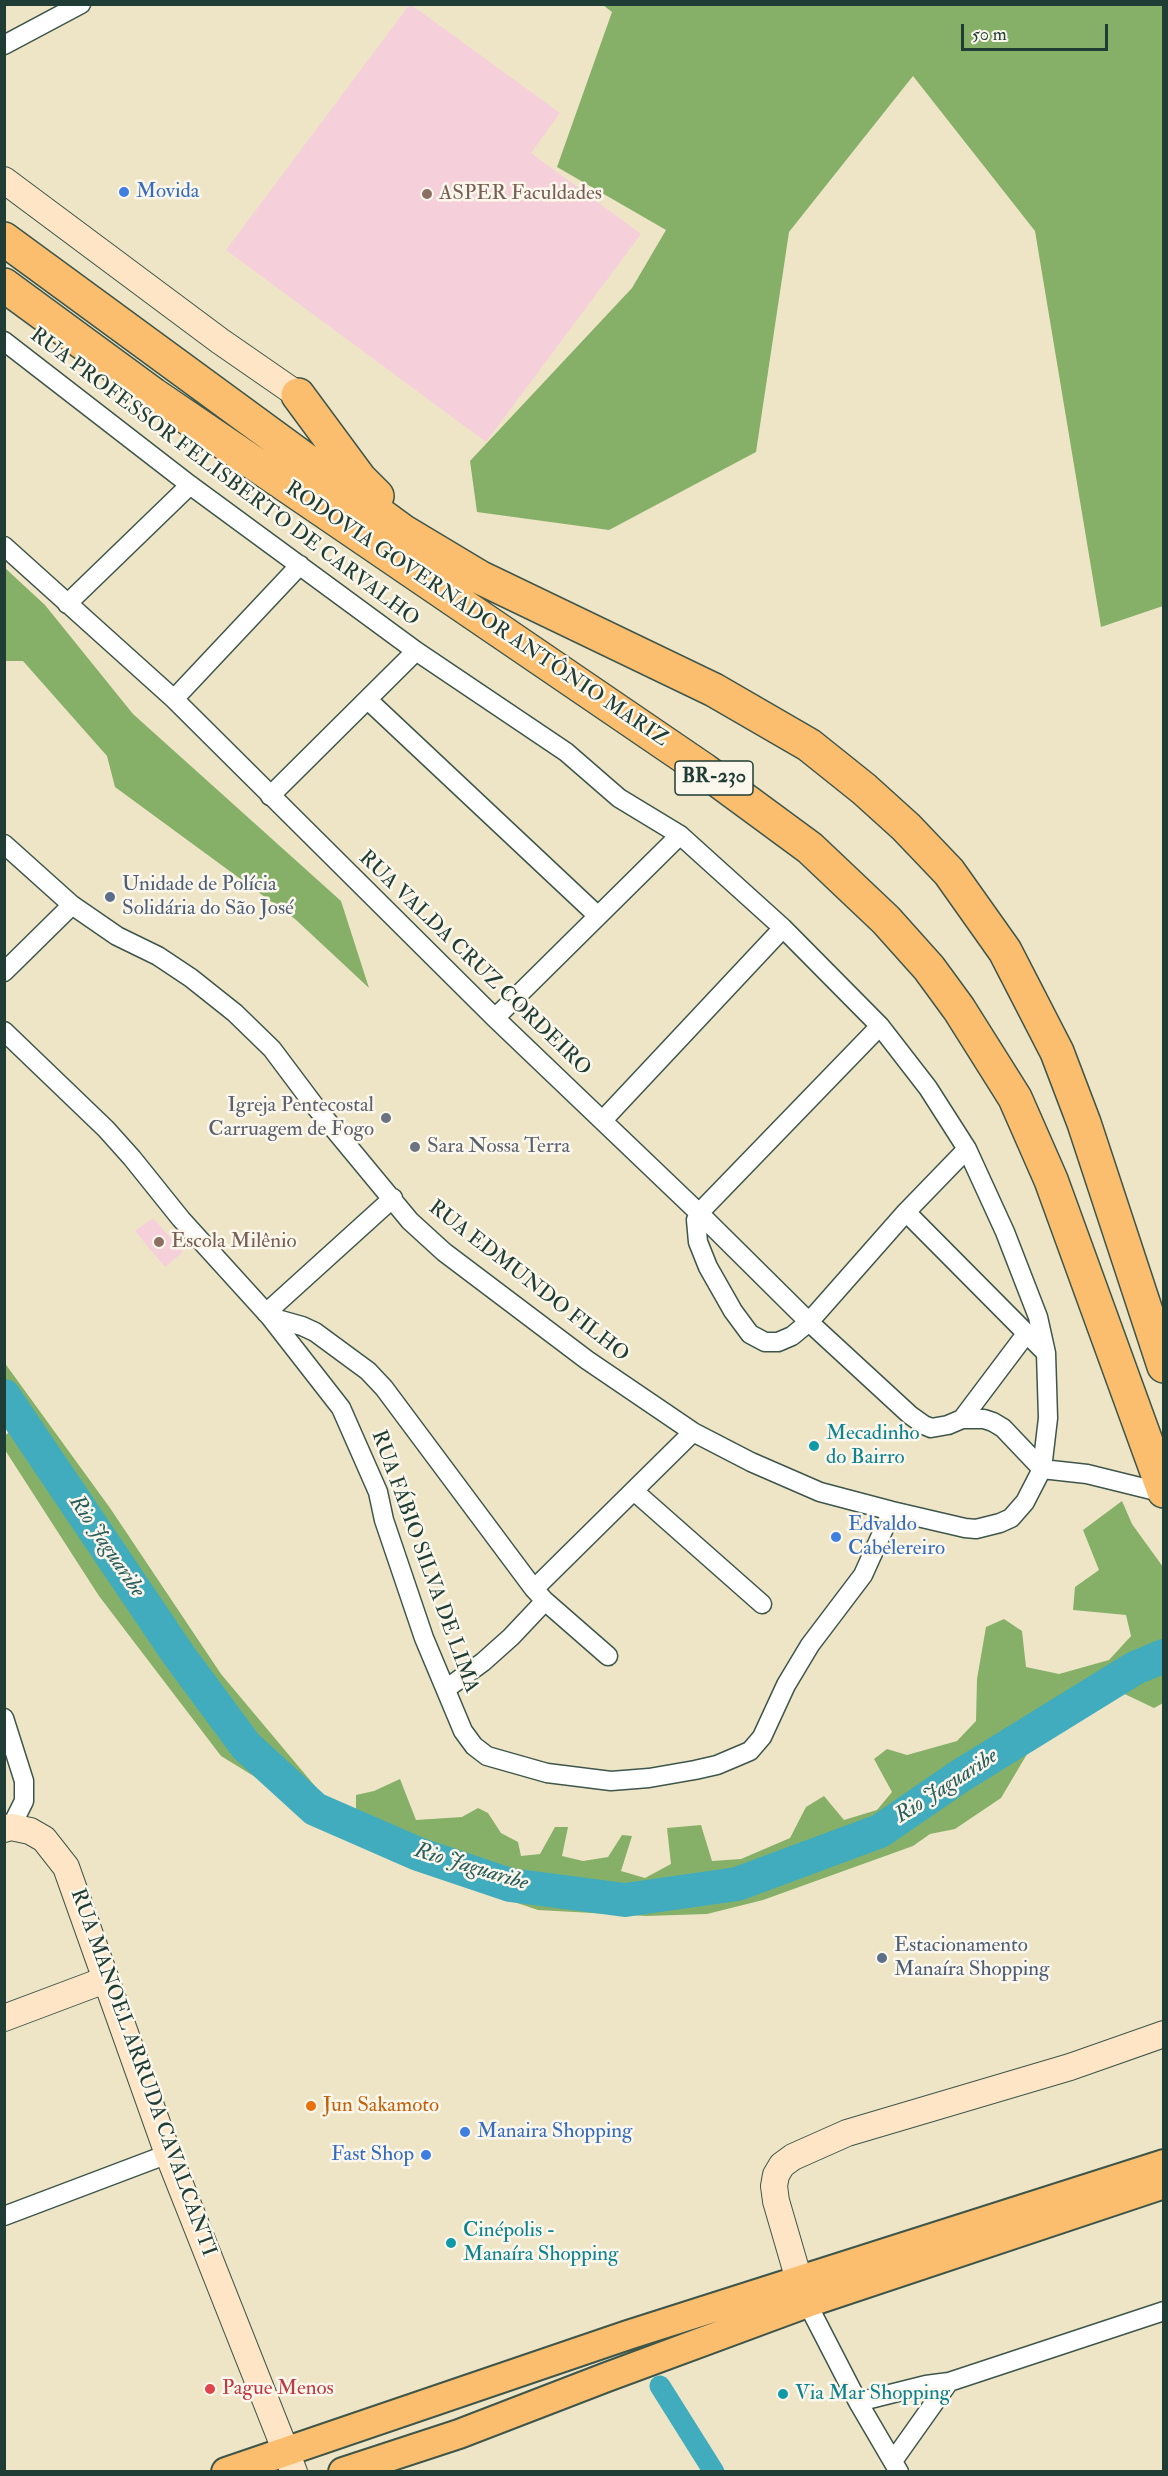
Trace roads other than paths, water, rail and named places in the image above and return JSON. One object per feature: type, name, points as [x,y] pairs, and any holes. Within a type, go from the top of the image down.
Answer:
[{"type":"highway","name":"RODOVIA GOVERNADOR ANTÔNIO MARIZ","points":[[4,239],[404,532],[479,577],[714,690],[809,745],[864,789],[906,827],[949,872],[1005,951],[1057,1052],[1084,1123],[1164,1366]]},
{"type":"highway","name":"RODOVIA GOVERNADOR ANTÔNIO MARIZ","points":[[4,285],[154,395],[704,770],[810,848],[886,920],[929,968],[959,1009],[1015,1098],[1051,1180],[1164,1492]]},
{"type":"highway","points":[[298,395],[360,479],[381,499],[460,556],[479,577]]},
{"type":"main road","points":[[343,2472],[459,2434],[607,2377],[803,2291],[1164,2164]]},
{"type":"main road","points":[[226,2472],[291,2462],[552,2361],[803,2291],[1164,2184]]},
{"type":"street","points":[[4,45],[81,4]]},
{"type":"street","points":[[4,180],[220,341],[298,395]]},
{"type":"street","name":"RUA PROFESSOR FELISBERTO DE CARVALHO","points":[[4,341],[190,485],[416,651],[566,752],[619,798],[680,835],[783,928],[880,1026],[928,1088],[967,1149]]},
{"type":"street","points":[[67,604],[190,485]]},
{"type":"street","name":"RUA VALDA CRUZ CORDEIRO","points":[[4,546],[174,699],[495,1018],[603,1120],[809,1322],[910,1415],[932,1428],[962,1419]]},
{"type":"street","points":[[174,699],[300,565]]},
{"type":"street","points":[[270,796],[416,651]]},
{"type":"street","points":[[368,700],[598,916]]},
{"type":"street","points":[[495,1018],[680,835]]},
{"type":"street","name":"RUA EDMUNDO FILHO","points":[[4,844],[72,905],[117,936],[158,956],[191,978],[235,1013],[272,1049],[314,1105],[410,1221],[444,1252],[586,1360],[693,1432],[751,1462],[820,1492],[892,1512],[965,1528],[988,1527],[1011,1518],[1017,1512],[1031,1492],[1041,1470],[1048,1418],[1046,1353],[1038,1317],[967,1149]]},
{"type":"street","points":[[4,972],[72,905]]},
{"type":"street","points":[[603,1120],[783,928]]},
{"type":"street","points":[[880,1026],[699,1213],[695,1229],[703,1257],[721,1293],[750,1334],[765,1342],[778,1342],[792,1336],[809,1322],[906,1212],[967,1149]]},
{"type":"street","name":"RUA FÁBIO SILVA DE LIMA","points":[[4,1031],[113,1136],[181,1219],[268,1315],[341,1408],[378,1492],[384,1520],[424,1638],[463,1731],[474,1746],[487,1756],[547,1773],[611,1781],[650,1778],[695,1770],[750,1751],[762,1737],[786,1686],[810,1645],[863,1575],[892,1512]]},
{"type":"street","points":[[268,1315],[393,1198]]},
{"type":"street","points":[[906,1212],[1046,1353]]},
{"type":"street","name":"RUA FÁBIO SILVA DE LIMA","points":[[268,1315],[315,1332],[368,1371],[384,1388],[539,1595],[608,1656]]},
{"type":"street","points":[[962,1419],[1026,1334]]},
{"type":"street","points":[[962,1419],[984,1419],[998,1425],[1041,1470],[1087,1474],[1164,1492]]},
{"type":"street","points":[[446,1689],[504,1644],[539,1595],[634,1491],[693,1432]]},
{"type":"street","points":[[634,1491],[762,1604]]},
{"type":"street","name":"RUA MANOEL ARRUDA CAVALCANTI","points":[[4,1718],[24,1781],[24,1801],[8,1828],[30,1831],[44,1839],[66,1867],[168,2154],[291,2462]]},
{"type":"street","points":[[4,2018],[105,1980]]},
{"type":"street","points":[[949,2382],[896,2466],[858,2402],[803,2291],[776,2201],[774,2186],[776,2175],[782,2165],[819,2144],[847,2133],[1070,2067],[1164,2034]]},
{"type":"street","points":[[4,2217],[168,2154]]},
{"type":"street","points":[[858,2402],[926,2385],[949,2382],[1164,2311]]},
{"type":"waterway","name":"Rio Jaguaribe","points":[[4,1396],[178,1654],[246,1746],[315,1809],[418,1854],[510,1885],[625,1900],[737,1884],[880,1831],[960,1776],[1135,1668],[1164,1656]]},
{"type":"waterway","name":"Rio Jaguaribe","points":[[660,2386],[714,2472]]},
{"type":"place","name":"Movida","points":[[124,192]]},
{"type":"place","name":"ASPER Faculdades","points":[[427,194]]},
{"type":"place","name":"Unidade de Polícia Solidária do São José","points":[[110,897]]},
{"type":"place","name":"Igreja Pentecostal Carruagem de Fogo","points":[[386,1118]]},
{"type":"place","name":"Sara Nossa Terra","points":[[415,1147]]},
{"type":"place","name":"Escola Milênio","points":[[159,1242]]},
{"type":"place","name":"Mecadinho do Bairro","points":[[814,1446]]},
{"type":"place","name":"Edvaldo Cabelereiro","points":[[836,1537]]},
{"type":"place","name":"Estacionamento Manaíra Shopping","points":[[882,1958]]},
{"type":"place","name":"Jun Sakamoto","points":[[311,2106]]},
{"type":"place","name":"Manaira Shopping","points":[[465,2132]]},
{"type":"place","name":"Fast Shop","points":[[426,2155]]},
{"type":"place","name":"Cinépolis - Manaíra Shopping","points":[[451,2243]]},
{"type":"place","name":"Pague Menos","points":[[210,2389]]},
{"type":"place","name":"Via Mar Shopping","points":[[783,2394]]}]
